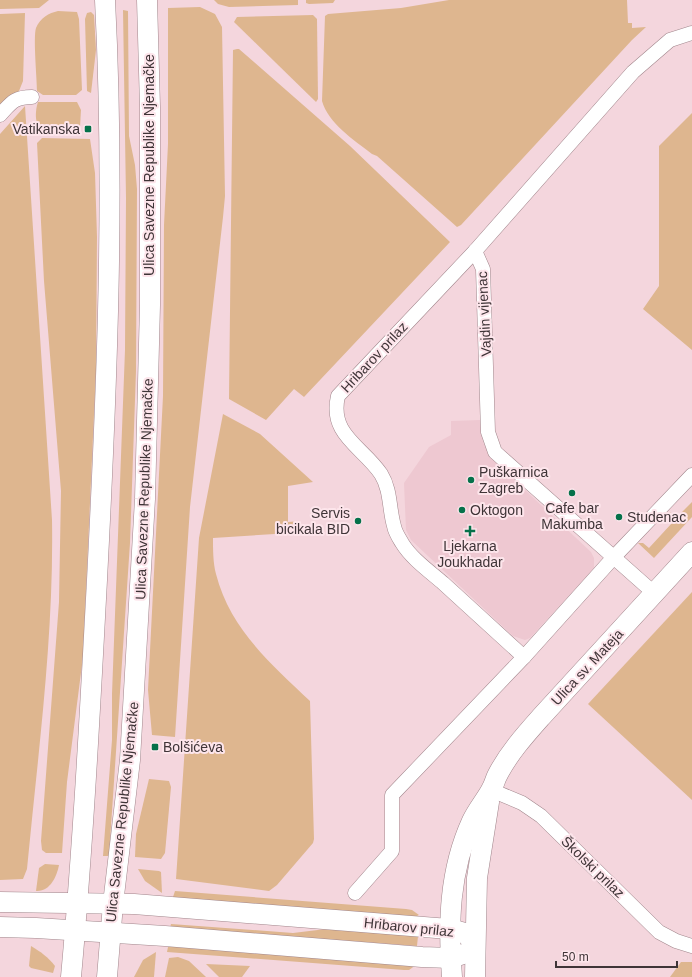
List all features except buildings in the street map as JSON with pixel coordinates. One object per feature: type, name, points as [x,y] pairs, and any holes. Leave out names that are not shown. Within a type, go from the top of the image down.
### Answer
[{"type":"main road","points":[[71,977],[78,903],[101,501],[109,306],[110,112],[105,0]]},
{"type":"main road","name":"Ulica Savezne Republike Njemačke","points":[[107,977],[113,904],[130,760],[145,499],[150,305],[150,107],[146,0]]},
{"type":"main road","name":"Ulica sv. Mateja","points":[[451,967],[449,929],[450,897],[457,863],[473,820],[491,790],[497,776],[519,743],[692,552]]},
{"type":"main road","name":"Ulica sv. Mateja","points":[[475,977],[478,872],[491,790]]},
{"type":"main road","name":"Hribarov prilaz","points":[[0,902],[113,904],[449,929],[465,934],[475,944],[451,967],[110,933],[0,927]]},
{"type":"street","name":"Vajdin vijenac","points":[[654,593],[612,558],[495,452],[488,432],[483,269],[475,251],[633,72],[670,40],[692,33]]},
{"type":"street","points":[[0,115],[12,102],[20,97],[32,97]]},
{"type":"street","name":"Hribarov prilaz","points":[[475,251],[353,378],[338,396],[336,404],[339,423],[350,443],[371,460],[382,475],[391,504],[394,527],[403,544],[420,563],[524,657]]},
{"type":"street","points":[[355,894],[392,851],[392,795],[524,657],[612,558],[692,475]]},
{"type":"street","name":"Školski prilaz","points":[[491,790],[522,803],[536,812],[659,932],[676,941],[692,946]]},
{"type":"shaded area","points":[[0,0],[49,0],[39,8],[0,9]]},
{"type":"shaded area","points":[[214,0],[298,0],[298,5],[229,7],[218,4]]},
{"type":"shaded area","points":[[306,0],[335,0],[333,3],[309,4],[306,3]]},
{"type":"shaded area","points":[[449,0],[627,0],[628,23],[632,23],[632,28],[646,27],[632,40],[461,225],[457,227],[377,156],[372,154],[342,130],[330,117],[322,101],[325,16],[328,14],[401,8]]},
{"type":"shaded area","points":[[200,7],[215,14],[222,27],[225,196],[190,507],[175,737],[152,735],[148,690],[163,396],[164,225],[168,144],[168,8]]},
{"type":"shaded area","points":[[123,10],[128,11],[129,136],[135,165],[137,189],[136,371],[130,543],[109,856],[103,856],[112,740],[112,694],[125,350],[126,198]]},
{"type":"shaded area","points":[[58,11],[77,12],[79,19],[82,90],[76,95],[43,95],[37,91],[35,49],[36,28],[45,16]]},
{"type":"shaded area","points":[[91,12],[94,15],[96,50],[91,93],[87,91],[85,19],[87,13]]},
{"type":"shaded area","points":[[25,13],[23,81],[19,91],[0,111],[0,14]]},
{"type":"shaded area","points":[[313,15],[317,19],[318,99],[316,102],[234,22],[237,17]]},
{"type":"shaded area","points":[[239,49],[350,146],[450,242],[304,397],[294,389],[266,420],[229,399],[233,50]]},
{"type":"shaded area","points":[[38,102],[77,102],[81,110],[80,127],[72,131],[43,130],[37,122],[36,110]]},
{"type":"shaded area","points":[[25,106],[52,520],[52,564],[48,651],[27,869],[23,879],[0,880],[0,134]]},
{"type":"shaded area","points":[[692,113],[692,350],[643,309],[659,286],[659,146]]},
{"type":"shaded area","points":[[42,138],[90,139],[95,173],[97,237],[96,371],[83,657],[67,782],[62,853],[46,853],[42,850],[41,841],[59,602],[61,491],[44,281],[37,143]]},
{"type":"shaded area","points":[[223,414],[260,434],[313,482],[288,486],[288,522],[300,521],[297,530],[291,533],[213,538],[216,574],[222,594],[231,612],[242,629],[267,659],[310,701],[314,839],[313,843],[277,885],[269,891],[176,879],[199,538]]},
{"type":"shaded area","points":[[480,420],[483,442],[491,458],[591,552],[594,558],[594,568],[530,638],[525,640],[513,636],[411,540],[406,530],[404,483],[429,447],[451,435],[451,421]]},
{"type":"shaded area","points":[[692,502],[692,517],[654,558],[638,543],[643,543],[649,548],[672,523],[665,516],[666,512],[670,512],[676,518]]},
{"type":"shaded area","points":[[692,592],[692,800],[588,704]]},
{"type":"shaded area","points":[[149,779],[169,781],[171,787],[165,853],[161,859],[135,857],[136,834]]},
{"type":"shaded area","points":[[45,864],[59,865],[57,874],[49,886],[41,891],[36,891],[39,868]]},
{"type":"shaded area","points":[[138,869],[161,872],[162,893],[145,881]]},
{"type":"shaded area","points":[[175,891],[406,909],[412,910],[419,915],[415,917],[177,899],[173,897]]},
{"type":"shaded area","points":[[171,924],[293,933],[326,929],[418,936],[417,946],[170,928]]},
{"type":"shaded area","points":[[31,946],[50,960],[55,966],[53,973],[31,968],[29,966]]},
{"type":"shaded area","points":[[174,946],[416,965],[409,970],[404,970],[167,952],[168,947]]},
{"type":"shaded area","points":[[156,952],[154,977],[134,977],[143,960]]},
{"type":"shaded area","points":[[178,957],[189,961],[206,977],[165,977],[169,958]]},
{"type":"shaded area","points":[[681,962],[692,962],[692,977],[670,977]]},
{"type":"shaded area","points":[[206,964],[250,966],[242,977],[219,977]]},
{"type":"place","name":"Vatikanska","points":[[88,129]]},
{"type":"place","name":"Puškarnica Zagreb","points":[[471,480]]},
{"type":"place","name":"Cafe bar Makumba","points":[[572,493]]},
{"type":"place","name":"Oktogon","points":[[462,510]]},
{"type":"place","name":"Studenac","points":[[619,517]]},
{"type":"place","name":"Servis bicikala BID","points":[[358,521]]},
{"type":"place","name":"Ljekarna Joukhadar","points":[[470,531]]},
{"type":"place","name":"Bolšićeva","points":[[155,747]]}]
